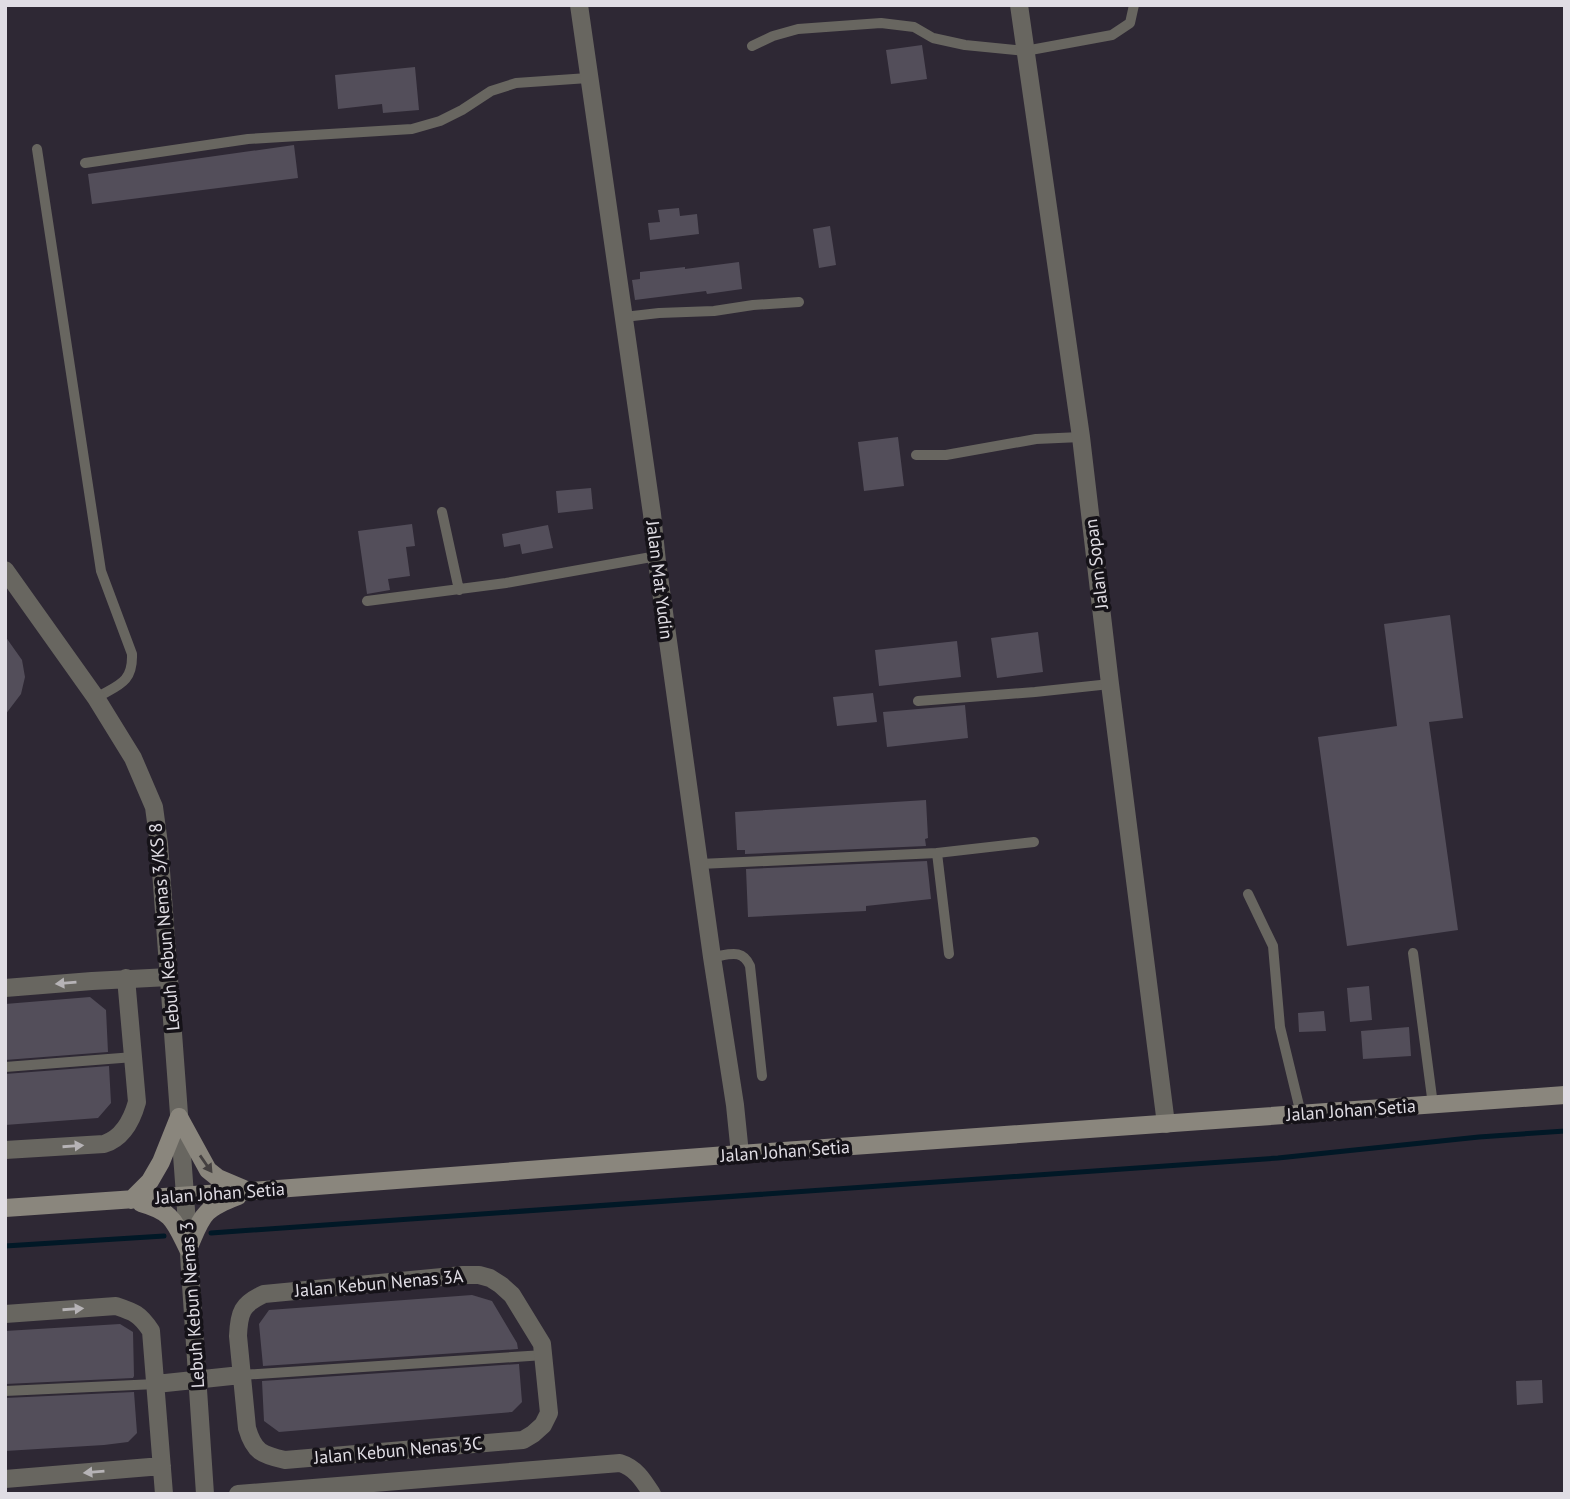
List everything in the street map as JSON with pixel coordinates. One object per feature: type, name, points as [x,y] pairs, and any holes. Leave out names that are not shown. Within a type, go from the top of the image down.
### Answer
[{"type":"main road","name":"Jalan Johan Setia","points":[[5,1208],[1565,1095]]},
{"type":"main road","points":[[179,1116],[208,1170],[218,1178],[251,1191]]},
{"type":"main road","points":[[179,1116],[161,1163],[150,1181],[131,1200],[160,1208],[174,1221],[188,1249]]},
{"type":"main road","points":[[188,1249],[204,1213],[219,1203],[251,1191]]},
{"type":"street","name":"Jalan Mat Yudin","points":[[579,5],[740,1154]]},
{"type":"street","name":"Jalan Sopan","points":[[1019,5],[1081,437],[1166,1124]]},
{"type":"street","name":"Lebuh Kebun Nenas 3/KS 8","points":[[5,570],[96,698],[133,758],[154,807],[179,1116]]},
{"type":"street","points":[[5,988],[169,977]]},
{"type":"street","points":[[5,1150],[104,1144],[112,1141],[129,1124],[137,1102],[126,978]]},
{"type":"street","name":"Lebuh Kebun Nenas 3","points":[[179,1116],[205,1494]]},
{"type":"street","name":"Jalan Kebun Nenas 3A","points":[[241,1374],[239,1320],[242,1310],[250,1301],[264,1294],[463,1275],[491,1278],[512,1295],[542,1344],[544,1355]]},
{"type":"street","points":[[5,1314],[116,1306],[142,1317],[151,1331],[164,1494]]},
{"type":"street","name":"Jalan Kebun Nenas 3C","points":[[241,1374],[251,1442],[259,1452],[285,1460],[523,1440],[543,1425],[549,1413],[544,1355]]},
{"type":"street","points":[[156,1384],[241,1374]]},
{"type":"street","points":[[238,1494],[393,1488],[620,1463],[635,1471],[652,1494]]},
{"type":"street","points":[[5,1479],[162,1466]]},
{"type":"lane","points":[[752,46],[773,36],[799,29],[881,23],[914,27],[933,38],[965,46],[1025,51],[1112,35],[1130,23],[1134,5]]},
{"type":"lane","points":[[85,163],[248,139],[412,129],[440,121],[491,91],[516,83],[588,78]]},
{"type":"lane","points":[[37,149],[102,571],[132,654],[133,668],[126,680],[96,698]]},
{"type":"lane","points":[[624,317],[799,302]]},
{"type":"lane","points":[[916,455],[946,455],[1036,439],[1081,437]]},
{"type":"lane","points":[[442,512],[459,590]]},
{"type":"lane","points":[[367,601],[506,583],[657,556]]},
{"type":"lane","points":[[918,701],[1110,684]]},
{"type":"lane","points":[[700,864],[937,853],[1034,842]]},
{"type":"lane","points":[[937,853],[949,954]]},
{"type":"lane","points":[[1248,894],[1273,946],[1280,1027],[1301,1114]]},
{"type":"lane","points":[[1413,953],[1433,1105]]},
{"type":"lane","points":[[712,957],[743,955],[750,966],[762,1076]]},
{"type":"lane","points":[[5,1067],[134,1057]]},
{"type":"lane","points":[[241,1374],[544,1355]]},
{"type":"lane","points":[[5,1391],[156,1384]]},
{"type":"building","points":[[922,45],[927,79],[891,84],[886,50]]},
{"type":"building","points":[[415,67],[419,110],[383,113],[382,104],[338,109],[335,75]]},
{"type":"building","points":[[294,145],[298,178],[92,204],[88,174]]},
{"type":"building","points":[[679,208],[680,216],[697,214],[699,234],[650,240],[648,223],[660,222],[658,210]]},
{"type":"building","points":[[830,226],[836,265],[819,268],[813,229]]},
{"type":"building","points":[[739,262],[742,289],[635,300],[632,280],[640,279],[640,272]]},
{"type":"building","points":[[898,437],[904,486],[864,491],[858,442]]},
{"type":"building","points":[[591,488],[593,509],[558,513],[556,491]]},
{"type":"building","points":[[412,524],[415,546],[406,547],[410,576],[388,579],[390,590],[367,594],[358,531]]},
{"type":"building","points":[[548,525],[553,548],[522,554],[520,544],[504,547],[502,534]]},
{"type":"building","points":[[1450,615],[1463,718],[1429,722],[1458,930],[1347,946],[1318,737],[1397,726],[1384,624]]},
{"type":"building","points":[[1038,632],[1043,672],[997,678],[991,638]]},
{"type":"building","points":[[5,636],[22,660],[25,677],[21,694],[5,715]]},
{"type":"building","points":[[957,641],[961,677],[879,686],[875,650]]},
{"type":"building","points":[[873,693],[877,722],[837,726],[833,697]]},
{"type":"building","points":[[965,705],[968,738],[887,747],[883,712]]},
{"type":"building","points":[[926,800],[926,846],[745,854],[745,850],[737,850],[735,812]]},
{"type":"building","points":[[927,861],[931,899],[866,906],[866,911],[748,917],[746,869]]},
{"type":"building","points":[[1369,986],[1372,1020],[1350,1022],[1347,988]]},
{"type":"building","points":[[90,997],[106,1010],[108,1052],[5,1060],[5,1004]]},
{"type":"building","points":[[1324,1011],[1326,1031],[1299,1032],[1298,1013]]},
{"type":"building","points":[[1409,1027],[1411,1056],[1363,1059],[1361,1031]]},
{"type":"building","points":[[109,1066],[111,1103],[98,1118],[5,1125],[5,1074]]},
{"type":"building","points":[[472,1295],[492,1301],[518,1349],[263,1366],[259,1324],[269,1310]]},
{"type":"building","points":[[120,1324],[133,1332],[133,1378],[5,1384],[5,1331]]},
{"type":"building","points":[[519,1364],[522,1402],[512,1412],[279,1432],[264,1421],[262,1381]]},
{"type":"building","points":[[1542,1380],[1543,1403],[1517,1405],[1516,1381]]},
{"type":"building","points":[[134,1392],[137,1433],[128,1442],[5,1451],[5,1398]]},
{"type":"waterway","points":[[211,1233],[1278,1158],[1565,1131]]},
{"type":"waterway","points":[[5,1246],[164,1236]]}]
